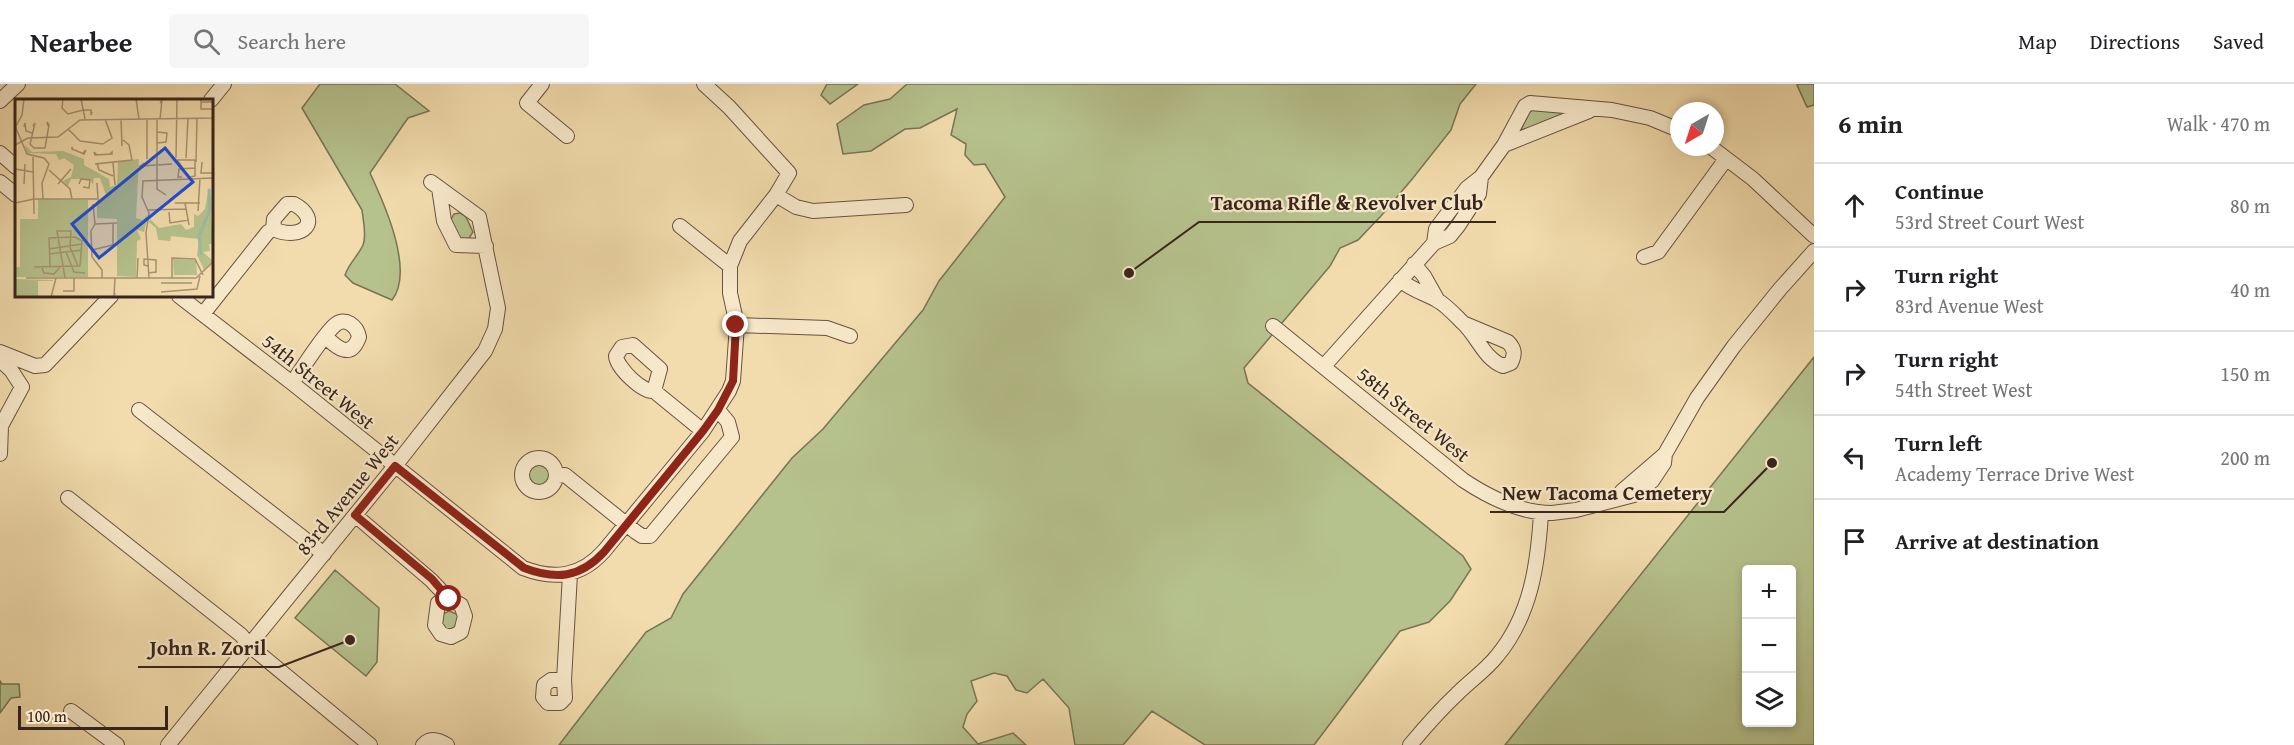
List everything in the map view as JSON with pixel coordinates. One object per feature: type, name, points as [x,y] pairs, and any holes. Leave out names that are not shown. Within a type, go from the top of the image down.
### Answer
[{"type":"street","points":[[0,101],[18,84]]},
{"type":"street","points":[[212,99],[224,84]]},
{"type":"street","points":[[542,84],[527,103],[567,136]]},
{"type":"street","points":[[564,680],[570,574],[597,559],[718,410],[733,381],[736,325],[730,293],[730,266],[740,241],[776,195],[789,173],[719,89],[704,84]]},
{"type":"street","points":[[1324,366],[1434,243],[1437,229],[1467,188],[1481,177],[1504,145],[1525,106],[1530,103],[1612,110],[1650,118],[1670,126]]},
{"type":"street","points":[[1504,145],[1593,109]]},
{"type":"street","points":[[0,153],[15,166]]},
{"type":"street","points":[[1722,156],[1753,179],[1814,236]]},
{"type":"street","points":[[1644,257],[1658,252],[1726,159]]},
{"type":"street","points":[[0,182],[15,194]]},
{"type":"street","name":"83rd Avenue West","points":[[168,745],[395,466],[479,360],[491,340],[498,308],[486,246],[479,218],[435,185],[444,221],[456,245],[486,246]]},
{"type":"street","points":[[776,195],[796,207],[813,211],[906,205]]},
{"type":"street","points":[[680,226],[730,266]]},
{"type":"street","points":[[203,314],[268,232],[273,229]]},
{"type":"street","name":"58th Street West","points":[[1274,326],[1475,488],[1512,506],[1541,513],[1576,510],[1634,495],[1652,482],[1697,398],[1780,288],[1814,251]]},
{"type":"street","points":[[1414,264],[1425,276],[1438,301]]},
{"type":"street","points":[[1400,280],[1410,289],[1438,301],[1465,324]]},
{"type":"street","points":[[0,352],[35,366],[45,365],[110,297]]},
{"type":"street","name":"54th Street West","points":[[180,297],[524,568],[553,576],[570,574]]},
{"type":"street","points":[[736,325],[827,328],[850,336]]},
{"type":"street","points":[[292,383],[326,337]]},
{"type":"street","points":[[0,360],[11,370],[22,387],[1,426],[0,454]]},
{"type":"street","points":[[654,391],[703,431]]},
{"type":"street","points":[[139,410],[324,554]]},
{"type":"street","points":[[557,476],[565,475],[642,536],[650,536],[732,437],[728,422],[718,410]]},
{"type":"street","points":[[68,498],[241,635],[250,646],[370,745]]},
{"type":"street","points":[[1410,745],[1439,712],[1485,670],[1508,641],[1525,607],[1534,579],[1539,550],[1541,513]]},
{"type":"street","points":[[355,515],[432,579],[449,599]]},
{"type":"street","points":[[71,711],[117,745]]},
{"type":"street","points":[[423,745],[429,740],[447,745]]},
{"type":"green space","points":[[320,84],[395,84],[429,111],[408,118],[370,173],[383,201],[399,255],[398,287],[392,300],[353,283],[345,275],[363,245],[364,223],[362,210],[302,108]]},
{"type":"green space","points":[[827,84],[858,84],[830,104],[821,95]]},
{"type":"green space","points":[[907,84],[1476,84],[1460,104],[1451,130],[1413,178],[1358,240],[1340,248],[1330,266],[1244,368],[1248,383],[1463,556],[1471,569],[1450,601],[1429,622],[1400,631],[1314,745],[1205,745],[1152,711],[1123,745],[1075,745],[1069,708],[1043,679],[1027,693],[1016,690],[1007,676],[994,673],[971,681],[977,701],[967,714],[963,727],[978,744],[1013,733],[1026,745],[559,745],[646,632],[671,618],[683,594],[792,458],[823,429],[923,310],[939,281],[1005,197],[985,164],[974,165],[965,155],[966,144],[951,135],[957,109],[920,128],[905,129],[871,151],[843,154],[837,124],[864,105],[890,99]]},
{"type":"green space","points":[[1814,84],[1814,105],[1807,107],[1797,85]]},
{"type":"green space","points":[[1533,109],[1565,114],[1520,132],[1528,114]]},
{"type":"green space","points":[[460,213],[466,217],[473,232],[468,240],[456,240],[450,221],[454,214]]},
{"type":"green space","points":[[1814,357],[1814,745],[1505,745]]},
{"type":"green space","points":[[539,465],[547,468],[550,476],[547,484],[539,487],[531,484],[528,476],[531,468]]},
{"type":"green space","points":[[335,570],[379,608],[377,662],[366,676],[295,618]]},
{"type":"green space","points":[[449,611],[459,615],[454,632],[441,628],[443,614]]},
{"type":"green space","points":[[0,681],[2,684],[19,684],[20,697],[11,698],[0,713]]},
{"type":"place","name":"Tacoma Rifle & Revolver Club","points":[[1129,273]]},
{"type":"place","name":"New Tacoma Cemetery","points":[[1772,463]]},
{"type":"place","name":"John R. Zoril","points":[[350,640]]},
{"type":"route","points":[[449,599],[432,579],[355,515],[395,466],[524,568],[548,576],[570,574],[580,570],[604,552],[718,410],[733,381],[736,325]]}]
